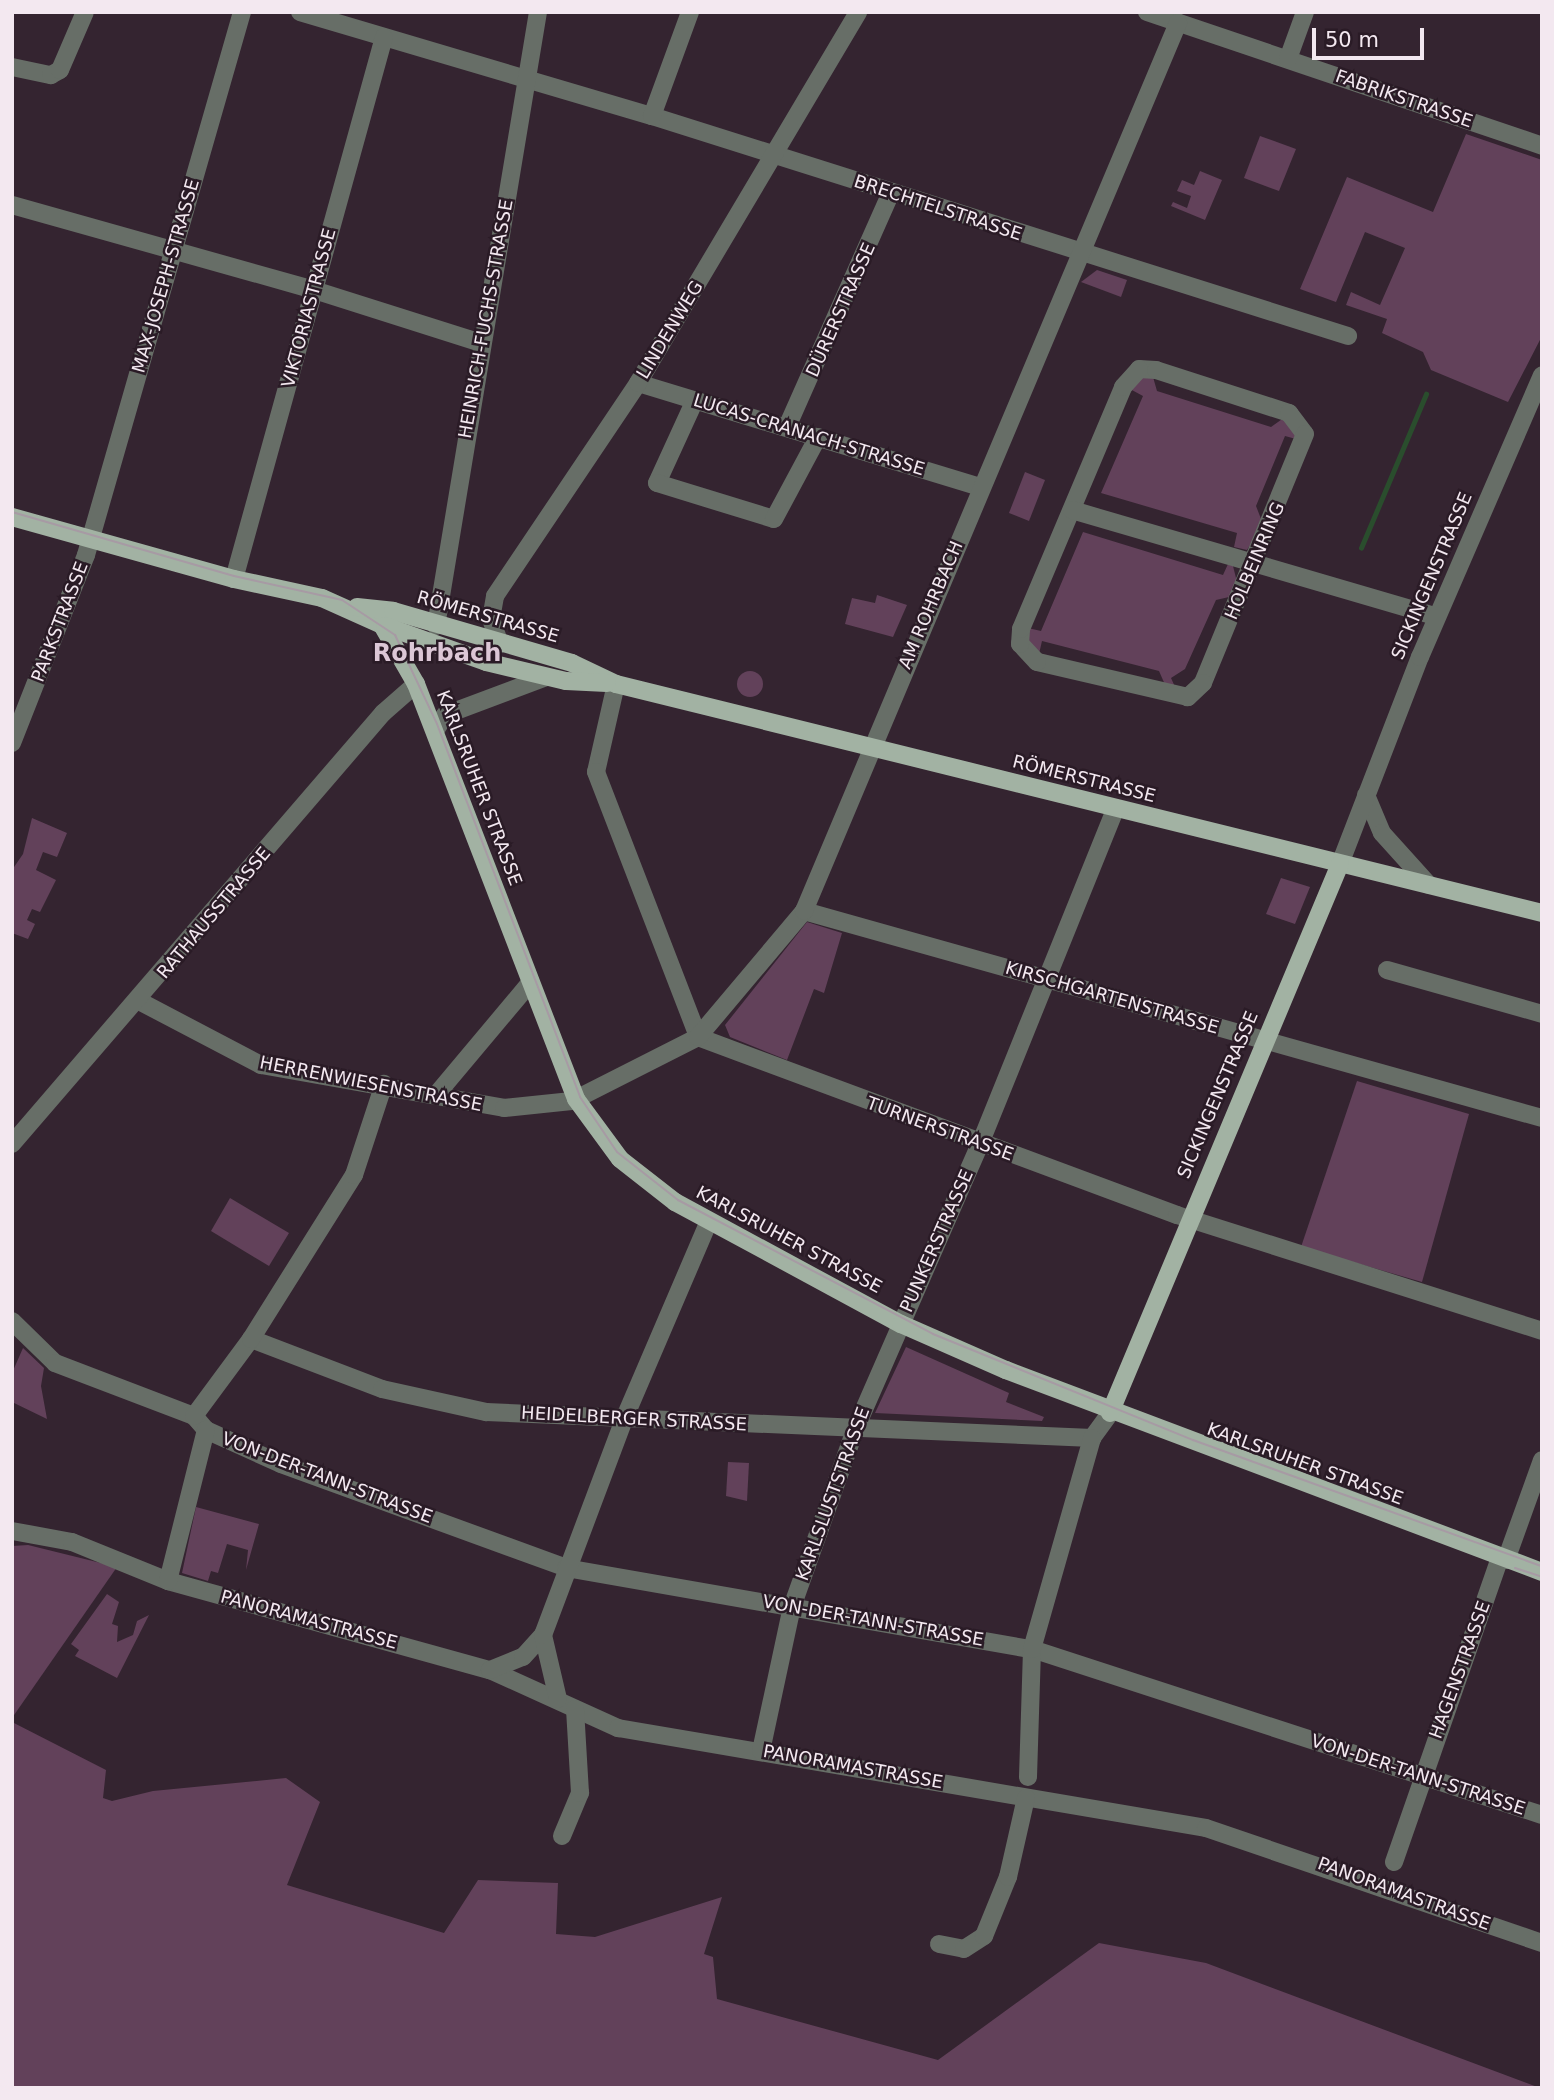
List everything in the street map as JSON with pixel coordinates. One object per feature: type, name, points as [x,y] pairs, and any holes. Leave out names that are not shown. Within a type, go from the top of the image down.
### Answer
[{"type":"main road","points":[[12,517],[233,579],[345,605],[382,625]]},
{"type":"main road","name":"RÖMERSTRASSE","points":[[345,605],[393,611],[436,626],[572,663],[616,684]]},
{"type":"main road","name":"RÖMERSTRASSE","points":[[382,625],[457,653],[546,677],[616,684],[870,749],[1542,913]]},
{"type":"main road","name":"KARLSRUHER STRASSE","points":[[382,625],[416,684],[576,1099],[620,1159],[708,1223],[901,1324],[1110,1413],[1542,1572]]},
{"type":"main road","name":"SICKINGENSTRASSE","points":[[1110,1413],[1188,1218],[1340,863]]},
{"type":"street","points":[[12,67],[51,75],[60,70],[85,12]]},
{"type":"street","name":"MAX-JOSEPH-STRASSE","points":[[91,539],[242,12]]},
{"type":"street","name":"BRECHTELSTRASSE","points":[[300,12],[341,18],[384,37],[652,116],[1078,253],[1348,336]]},
{"type":"street","name":"HEINRICH-FUCHS-STRASSE","points":[[436,626],[538,12]]},
{"type":"street","points":[[652,116],[690,12]]},
{"type":"street","name":"LINDENWEG","points":[[500,644],[491,619],[495,596],[638,383],[858,12]]},
{"type":"street","name":"FABRIKSTRASSE","points":[[1147,12],[1542,146]]},
{"type":"street","points":[[1288,59],[1305,12]]},
{"type":"street","name":"AM ROHRBACH","points":[[576,1099],[698,1037],[804,911],[1078,253],[1178,23]]},
{"type":"street","name":"VIKTORIASTRASSE","points":[[233,579],[384,37]]},
{"type":"street","name":"DÜRERSTRASSE","points":[[788,428],[891,192]]},
{"type":"street","points":[[12,205],[314,290],[481,343]]},
{"type":"street","name":"HOLBEINRING","points":[[1139,369],[1156,370],[1300,421],[1302,449],[1203,683],[1188,697],[1037,662],[1021,649],[1021,629],[1072,510],[1128,377],[1139,369]]},
{"type":"street","name":"SICKINGENSTRASSE","points":[[1340,863],[1437,617],[1542,374]]},
{"type":"street","name":"LUCAS-CRANACH-STRASSE","points":[[638,383],[981,487]]},
{"type":"street","points":[[695,400],[657,483],[774,519],[818,437]]},
{"type":"street","points":[[1072,510],[1437,617]]},
{"type":"street","name":"PARKSTRASSE","points":[[12,743],[91,539]]},
{"type":"street","points":[[435,731],[445,715],[546,677]]},
{"type":"street","name":"RATHAUSSTRASSE","points":[[12,1143],[139,1001],[383,713],[416,684]]},
{"type":"street","points":[[616,684],[596,772],[698,1037]]},
{"type":"street","points":[[1366,795],[1382,833],[1429,885]]},
{"type":"street","name":"PUNKERSTRASSE","points":[[901,1324],[980,1144],[1116,808]]},
{"type":"street","name":"KIRSCHGARTENSTRASSE","points":[[804,911],[1542,1118]]},
{"type":"street","points":[[1387,970],[1542,1014]]},
{"type":"street","points":[[436,1095],[530,983]]},
{"type":"street","name":"HERRENWIESENSTRASSE","points":[[139,1001],[261,1065],[384,1084],[475,1106],[527,1109],[576,1099]]},
{"type":"street","name":"TURNERSTRASSE","points":[[698,1037],[980,1144],[1188,1218],[1542,1331]]},
{"type":"street","points":[[168,1581],[200,1423],[354,1175],[384,1084]]},
{"type":"street","points":[[490,1670],[523,1657],[543,1635],[625,1417],[708,1223]]},
{"type":"street","points":[[12,1321],[55,1363],[200,1423]]},
{"type":"street","name":"KARLSLUSTSTRASSE","points":[[761,1751],[792,1606],[855,1430],[901,1324]]},
{"type":"street","name":"HEIDELBERGER STRASSE","points":[[251,1339],[382,1389],[452,1407],[855,1430],[1092,1438]]},
{"type":"street","points":[[1028,1777],[1032,1649],[1092,1438],[1110,1413]]},
{"type":"street","name":"VON-DER-TANN-STRASSE","points":[[200,1423],[281,1464],[566,1568],[1032,1649],[1542,1815]]},
{"type":"street","name":"HAGENSTRASSE","points":[[1394,1862],[1422,1776],[1542,1460]]},
{"type":"street","name":"PANORAMASTRASSE","points":[[12,1531],[98,1550],[168,1581],[490,1670],[618,1728],[1026,1798],[1251,1841],[1542,1943]]},
{"type":"street","points":[[543,1635],[558,1699]]},
{"type":"street","points":[[562,1836],[580,1793],[575,1709]]},
{"type":"street","points":[[939,1944],[964,1949],[984,1936],[1009,1877],[1026,1798]]},
{"type":"shaded area","points":[[1466,134],[1542,160],[1542,336],[1508,402],[1431,370],[1423,352],[1382,333],[1387,319],[1346,305],[1351,292],[1380,305],[1405,248],[1365,232],[1336,302],[1300,289],[1347,177],[1433,212]]},
{"type":"shaded area","points":[[1260,136],[1296,149],[1279,191],[1244,178]]},
{"type":"shaded area","points":[[1200,171],[1222,180],[1205,220],[1171,206],[1173,202],[1187,208],[1191,196],[1177,191],[1182,180],[1194,185]]},
{"type":"shaded area","points":[[1097,270],[1127,280],[1121,297],[1081,282]]},
{"type":"shaded area","points":[[1153,377],[1157,391],[1271,427],[1285,417],[1292,423],[1296,439],[1285,436],[1256,506],[1263,524],[1247,550],[1234,547],[1237,533],[1101,493],[1143,396],[1130,389],[1136,378]]},
{"type":"shaded area","points":[[1025,472],[1045,480],[1029,521],[1009,513]]},
{"type":"shaded area","points":[[1083,532],[1223,575],[1228,564],[1233,566],[1237,582],[1229,597],[1216,600],[1185,669],[1171,678],[1176,689],[1166,687],[1159,671],[1042,641],[1039,654],[1027,646],[1028,628],[1041,631]]},
{"type":"shaded area","points":[[877,595],[907,605],[893,637],[845,624],[852,598],[875,603]]},
{"type":"shaded area","points":[[750,671],[759,675],[763,684],[759,693],[750,697],[741,693],[737,684],[741,675]]},
{"type":"shaded area","points":[[32,818],[67,833],[57,857],[43,852],[36,870],[56,880],[40,912],[32,909],[27,920],[35,924],[28,939],[12,933],[12,870],[23,854]]},
{"type":"shaded area","points":[[1281,878],[1310,887],[1295,924],[1266,914]]},
{"type":"shaded area","points":[[807,922],[842,933],[824,993],[814,989],[787,1060],[730,1037],[725,1025]]},
{"type":"shaded area","points":[[1357,1081],[1469,1114],[1422,1282],[1301,1247]]},
{"type":"shaded area","points":[[230,1198],[289,1233],[269,1266],[211,1231]]},
{"type":"shaded area","points":[[906,1347],[1009,1393],[1006,1402],[1044,1417],[1042,1421],[875,1413]]},
{"type":"shaded area","points":[[23,1348],[44,1368],[41,1386],[47,1419],[12,1402],[12,1373]]},
{"type":"shaded area","points":[[728,1462],[749,1463],[747,1501],[726,1496]]},
{"type":"shaded area","points":[[196,1507],[259,1524],[246,1570],[248,1550],[227,1544],[218,1573],[211,1571],[208,1581],[182,1573]]},
{"type":"shaded area","points":[[28,1545],[117,1567],[12,1718],[12,1546]]},
{"type":"shaded area","points":[[107,1594],[119,1602],[112,1624],[118,1626],[117,1642],[133,1635],[137,1621],[149,1615],[117,1678],[75,1656],[79,1650],[71,1644]]},
{"type":"shaded area","points":[[12,1722],[106,1770],[103,1798],[112,1801],[153,1791],[286,1778],[320,1802],[287,1885],[444,1933],[478,1880],[558,1883],[556,1934],[595,1937],[722,1897],[704,1954],[713,1957],[717,1999],[938,2060],[1099,1943],[1206,1963],[1540,2088],[12,2088]]},
{"type":"waterway","points":[[1361,548],[1426,394]]},
{"type":"tram line","points":[[12,512],[234,576],[342,600],[395,635],[437,724],[580,1097],[617,1152],[678,1200],[933,1334],[1193,1440],[1542,1566]]},
{"type":"tram line","points":[[1515,1568],[1542,1577]]},
{"type":"district","name":"Rohrbach","points":[[437,654]]}]
